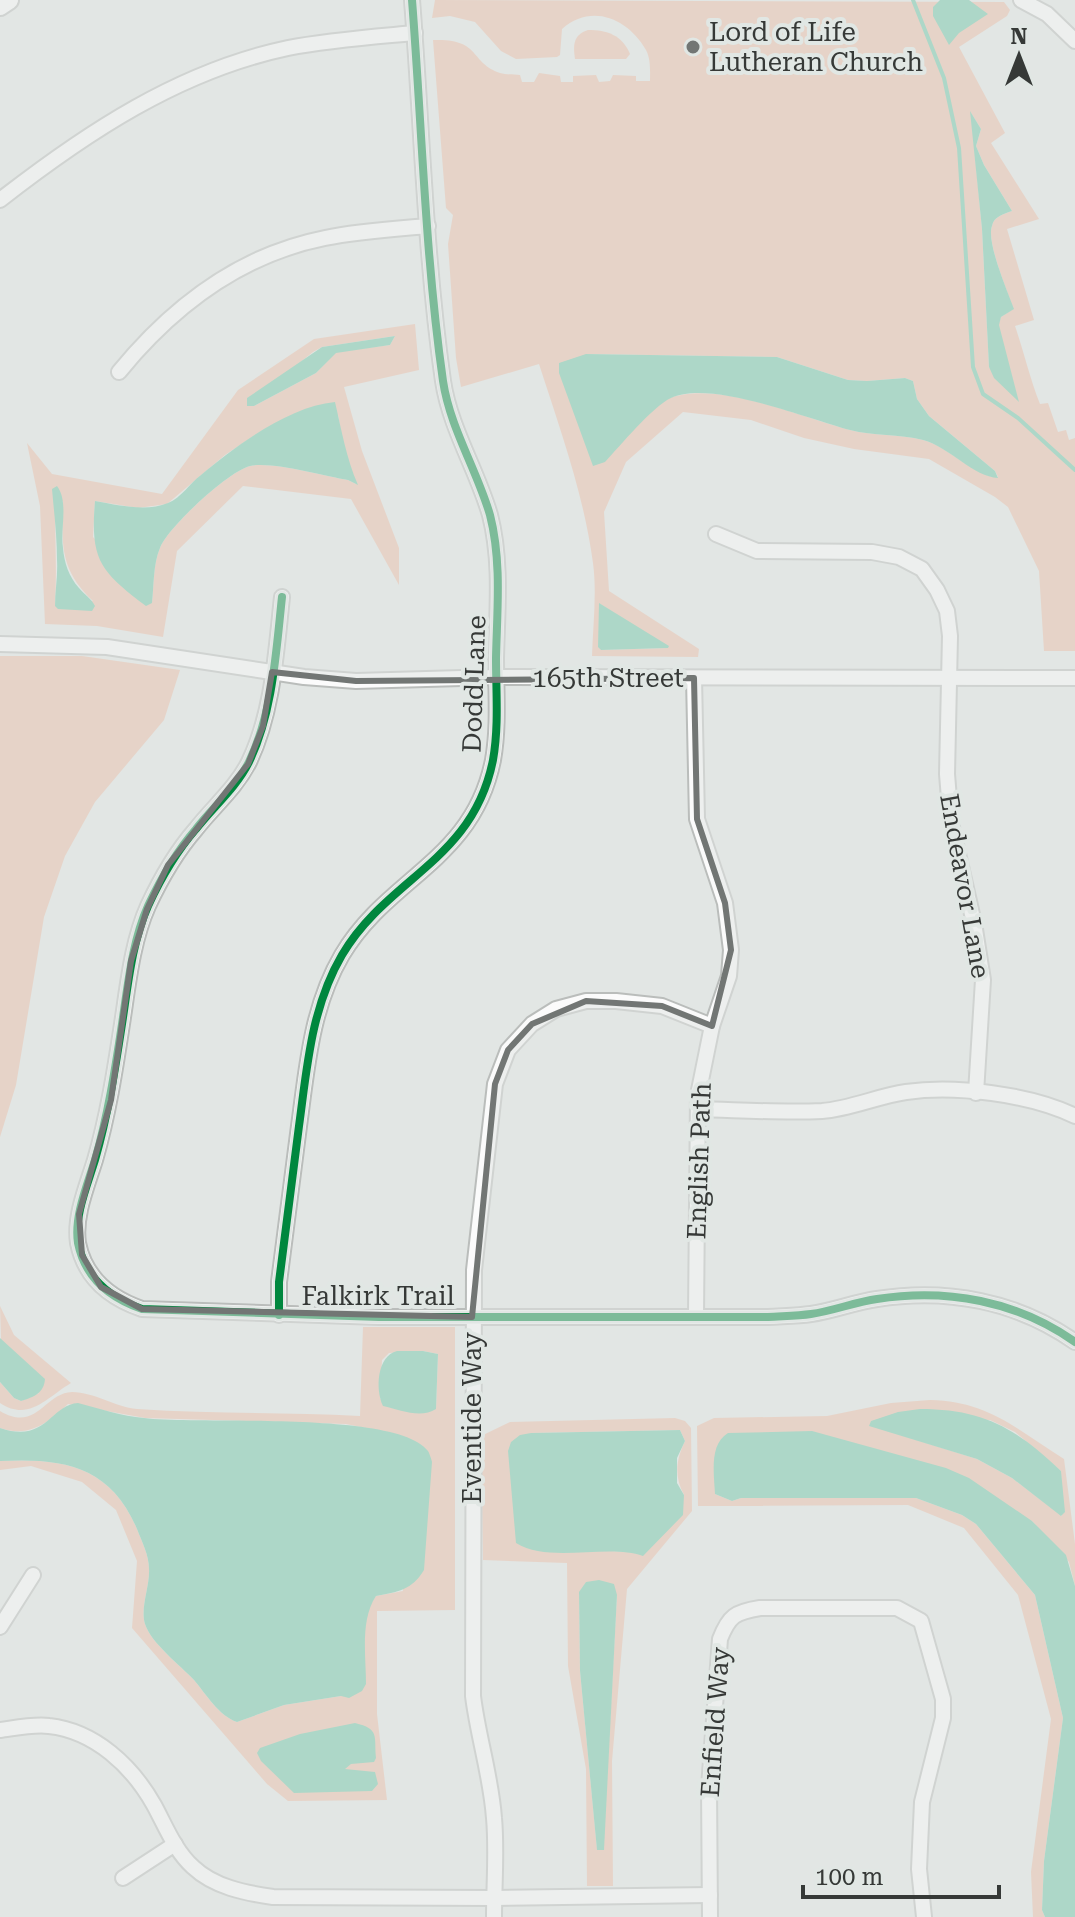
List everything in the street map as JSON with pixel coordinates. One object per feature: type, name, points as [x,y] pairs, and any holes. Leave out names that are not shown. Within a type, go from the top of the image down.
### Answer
[{"type":"street","points":[[0,6],[9,0]]},
{"type":"street","name":"Dodd Lane","points":[[279,1315],[279,1282],[309,1049],[321,1002],[342,954],[366,922],[449,847],[467,824],[483,794],[497,734],[496,550],[477,476],[457,431],[443,386],[412,0]]},
{"type":"street","points":[[1021,0],[1047,14],[1075,41]]},
{"type":"street","points":[[0,200],[104,124],[168,90],[217,70],[286,49],[354,38],[415,33]]},
{"type":"street","points":[[119,372],[148,337],[192,297],[239,268],[321,239],[428,226]]},
{"type":"street","name":"Endeavor Lane","points":[[716,534],[757,551],[872,552],[899,557],[922,569],[947,611],[950,636],[947,774],[951,823],[974,923],[983,980],[976,1093]]},
{"type":"street","name":"Falkirk Trail","points":[[282,597],[263,726],[248,764],[229,793],[168,865],[147,909],[131,961],[111,1100],[79,1214],[78,1228],[82,1255],[93,1277],[110,1295],[142,1309],[169,1311],[472,1317],[813,1314],[877,1299],[937,1294],[1005,1306],[1052,1326],[1075,1342]]},
{"type":"street","name":"165th Street","points":[[0,644],[107,647],[272,672],[356,681],[497,677],[1075,678]]},
{"type":"street","name":"English Path","points":[[694,678],[697,819],[725,903],[731,950],[729,976],[701,1071],[696,1316]]},
{"type":"street","name":"Eventide Way","points":[[494,1917],[494,1818],[473,1696],[472,1317],[474,1270],[495,1084],[508,1050],[532,1024],[556,1009],[586,1001],[662,1006],[712,1026]]},
{"type":"street","points":[[698,1109],[824,1111],[905,1092],[948,1089],[1017,1098],[1061,1109],[1075,1116]]},
{"type":"street","points":[[0,1627],[33,1575]]},
{"type":"street","name":"Enfield Way","points":[[710,1895],[710,1772],[720,1639],[727,1621],[741,1611],[760,1608],[897,1608],[921,1621],[943,1699],[941,1735],[922,1802],[919,1869],[924,1917]]},
{"type":"street","points":[[0,1730],[47,1725],[95,1742],[114,1754],[151,1800],[175,1844],[193,1867],[217,1882],[242,1892],[273,1897],[710,1895],[710,1917]]},
{"type":"street","points":[[123,1878],[175,1844]]},
{"type":"highlighted area","points":[[272,672],[356,681],[694,678],[697,819],[725,903],[731,950],[712,1026],[662,1006],[586,1001],[532,1024],[508,1050],[495,1084],[472,1317],[142,1309],[101,1287],[82,1255],[79,1214],[111,1100],[131,961],[147,909],[168,865],[248,764],[263,726]]},
{"type":"shaded area","points":[[435,0],[1004,2],[1010,10],[1007,16],[959,47],[1005,133],[991,143],[1039,219],[1007,229],[1034,320],[1015,326],[1040,404],[1048,403],[1058,432],[1066,430],[1069,440],[1075,438],[1075,651],[1044,651],[1039,571],[1008,507],[995,497],[929,459],[854,449],[804,438],[751,420],[683,412],[626,462],[604,512],[609,591],[699,649],[698,657],[592,656],[595,586],[589,538],[570,462],[539,364],[461,387],[448,244],[453,215],[446,208],[433,40],[459,43],[490,68],[502,74],[520,75],[522,82],[534,82],[539,73],[560,76],[561,82],[573,82],[573,76],[596,75],[599,82],[610,81],[613,75],[636,76],[636,81],[650,81],[649,57],[638,39],[619,22],[597,16],[573,21],[562,29],[560,55],[557,57],[516,59],[501,51],[475,22],[450,16],[432,18]],"holes":[[[971,113],[981,129],[976,146],[1012,211],[995,220],[991,233],[1013,309],[1001,317],[998,325],[1018,400],[989,367],[982,229]],[[586,354],[777,357],[848,380],[905,378],[913,381],[917,399],[929,416],[995,471],[998,477],[989,476],[923,440],[850,430],[734,397],[687,394],[667,399]],[[600,604],[668,648],[601,650]]]},
{"type":"shaded area","points":[[940,0],[969,0],[988,14],[959,33],[949,45],[933,16],[933,7]]},
{"type":"shaded area","points":[[588,30],[613,35],[623,42],[630,54],[626,59],[575,59],[575,41]]},
{"type":"shaded area","points":[[970,111],[981,129],[976,146],[1012,211],[995,220],[991,233],[995,255],[1014,309],[1001,317],[999,325],[1019,402],[994,378],[989,367],[982,229]]},
{"type":"shaded area","points":[[415,324],[419,370],[344,387],[362,451],[399,548],[399,585],[351,499],[243,486],[177,551],[163,637],[97,626],[45,624],[40,506],[27,443],[52,474],[162,494],[238,390],[314,339]],"holes":[[[395,336],[390,345],[336,352],[316,373],[254,406],[247,405],[322,347]],[[310,408],[338,415],[345,456],[356,484],[271,466],[250,466],[240,470],[200,501],[165,539],[156,561],[152,603],[93,537],[95,501],[138,508],[167,504],[225,455],[263,430]],[[63,501],[63,543],[68,567],[93,601],[55,606],[55,505]]]},
{"type":"shaded area","points":[[395,336],[390,345],[336,353],[316,373],[254,406],[247,406],[247,398],[322,347]]},
{"type":"shaded area","points":[[586,354],[777,357],[848,380],[905,378],[913,381],[917,399],[929,416],[995,471],[998,478],[980,473],[923,440],[850,430],[759,403],[709,393],[688,393],[664,402],[605,462],[593,466],[559,373],[559,363]]},
{"type":"shaded area","points":[[335,402],[358,485],[348,480],[298,470],[250,466],[214,489],[186,514],[165,539],[156,561],[152,603],[146,606],[108,573],[101,562],[94,537],[95,501],[141,507],[168,503],[264,429],[300,411]]},
{"type":"shaded area","points":[[57,486],[63,500],[62,541],[66,564],[75,584],[95,606],[92,611],[58,609],[55,606],[57,551],[52,489]]},
{"type":"shaded area","points":[[599,603],[668,648],[601,650],[598,647]]},
{"type":"shaded area","points":[[0,656],[82,656],[180,670],[164,720],[95,802],[65,856],[44,917],[16,1085],[0,1137]]},
{"type":"shaded area","points":[[0,1306],[14,1335],[71,1383],[29,1409],[10,1408],[0,1403],[0,1382],[14,1398],[21,1401],[39,1393],[1,1340]]},
{"type":"shaded area","points":[[363,1327],[455,1327],[455,1610],[377,1611],[377,1714],[387,1800],[288,1801],[267,1784],[132,1628],[137,1561],[116,1510],[82,1482],[31,1466],[0,1470],[0,1461],[63,1464],[82,1470],[113,1491],[137,1529],[148,1559],[144,1611],[148,1631],[219,1710],[237,1722],[284,1705],[341,1696],[369,1606],[376,1596],[403,1591],[395,1434],[346,1424],[145,1418],[68,1404],[37,1427],[10,1431],[0,1428],[0,1411],[13,1417],[32,1415],[54,1398],[72,1392],[137,1409],[360,1416]],"holes":[[[423,1351],[438,1354],[436,1409],[380,1399],[382,1360],[389,1353]]]},
{"type":"shaded area","points":[[0,1338],[45,1379],[43,1388],[34,1396],[21,1401],[14,1398],[0,1382]]},
{"type":"shaded area","points":[[397,1351],[438,1354],[436,1409],[417,1414],[383,1406],[379,1391],[382,1366],[390,1354]]},
{"type":"shaded area","points":[[930,1400],[986,1411],[1064,1459],[1075,1544],[1075,1586],[1069,1562],[1032,1521],[715,1453],[715,1494],[732,1501],[741,1498],[916,1498],[962,1515],[976,1524],[1035,1595],[1063,1718],[1044,1861],[1042,1910],[1045,1917],[1033,1917],[1031,1872],[1051,1719],[1018,1595],[964,1528],[908,1505],[698,1506],[697,1426],[714,1418],[827,1416],[891,1403]],"holes":[[[990,1420],[1015,1432],[1061,1471],[1062,1516],[1012,1478],[977,1459],[869,1425]]]},
{"type":"shaded area","points":[[78,1403],[144,1418],[339,1424],[409,1438],[428,1451],[432,1462],[424,1570],[415,1582],[404,1589],[376,1596],[368,1616],[366,1684],[362,1691],[349,1698],[341,1696],[284,1705],[237,1722],[219,1710],[148,1631],[144,1611],[148,1559],[137,1529],[113,1491],[82,1470],[63,1464],[0,1461],[0,1428],[15,1432],[38,1428],[68,1405]]},
{"type":"shaded area","points":[[920,1409],[980,1417],[1029,1443],[1061,1471],[1065,1512],[1061,1516],[1012,1478],[977,1459],[869,1426],[871,1421],[898,1412]]},
{"type":"shaded area","points":[[675,1418],[685,1421],[691,1428],[692,1511],[627,1589],[612,1761],[613,1886],[587,1886],[586,1769],[568,1666],[567,1563],[483,1560],[481,1436],[510,1422]],"holes":[[[680,1430],[685,1441],[678,1461],[678,1475],[684,1495],[643,1555],[613,1551],[556,1551],[531,1433]],[[579,1592],[617,1595],[603,1850],[597,1849],[580,1671]]]},
{"type":"shaded area","points":[[680,1430],[685,1441],[677,1458],[677,1483],[684,1495],[683,1515],[643,1556],[613,1551],[545,1552],[516,1543],[508,1451],[511,1442],[520,1435]]},
{"type":"shaded area","points":[[812,1431],[946,1468],[969,1478],[1032,1521],[1066,1555],[1075,1586],[1075,1917],[1045,1917],[1042,1910],[1044,1861],[1063,1718],[1035,1595],[976,1524],[962,1515],[916,1498],[741,1498],[732,1501],[715,1494],[715,1452],[728,1433]]},
{"type":"shaded area","points":[[599,1580],[614,1584],[617,1595],[604,1850],[597,1850],[580,1671],[579,1592],[586,1582]]},
{"type":"shaded area","points":[[355,1723],[369,1728],[374,1734],[376,1758],[374,1762],[351,1764],[345,1769],[375,1772],[378,1784],[372,1791],[294,1793],[261,1761],[257,1753],[260,1748],[300,1734]]},
{"type":"waterway","points":[[913,0],[944,78],[959,148],[973,367],[983,394],[1018,418],[1075,470]]},
{"type":"cycle path","points":[[279,1315],[279,1282],[305,1082],[323,996],[342,955],[361,928],[449,846],[467,822],[483,794],[495,747],[496,551],[490,515],[451,415],[443,381],[428,239],[412,0]]},
{"type":"cycle path","points":[[282,597],[268,702],[249,762],[231,789],[175,856],[153,896],[138,934],[107,1109],[78,1222],[81,1255],[86,1267],[101,1285],[119,1299],[142,1309],[379,1317],[768,1317],[811,1314],[877,1299],[929,1295],[1005,1307],[1029,1316],[1075,1342]]},
{"type":"place","name":"Lord of Life Lutheran Church","points":[[693,47]]}]
